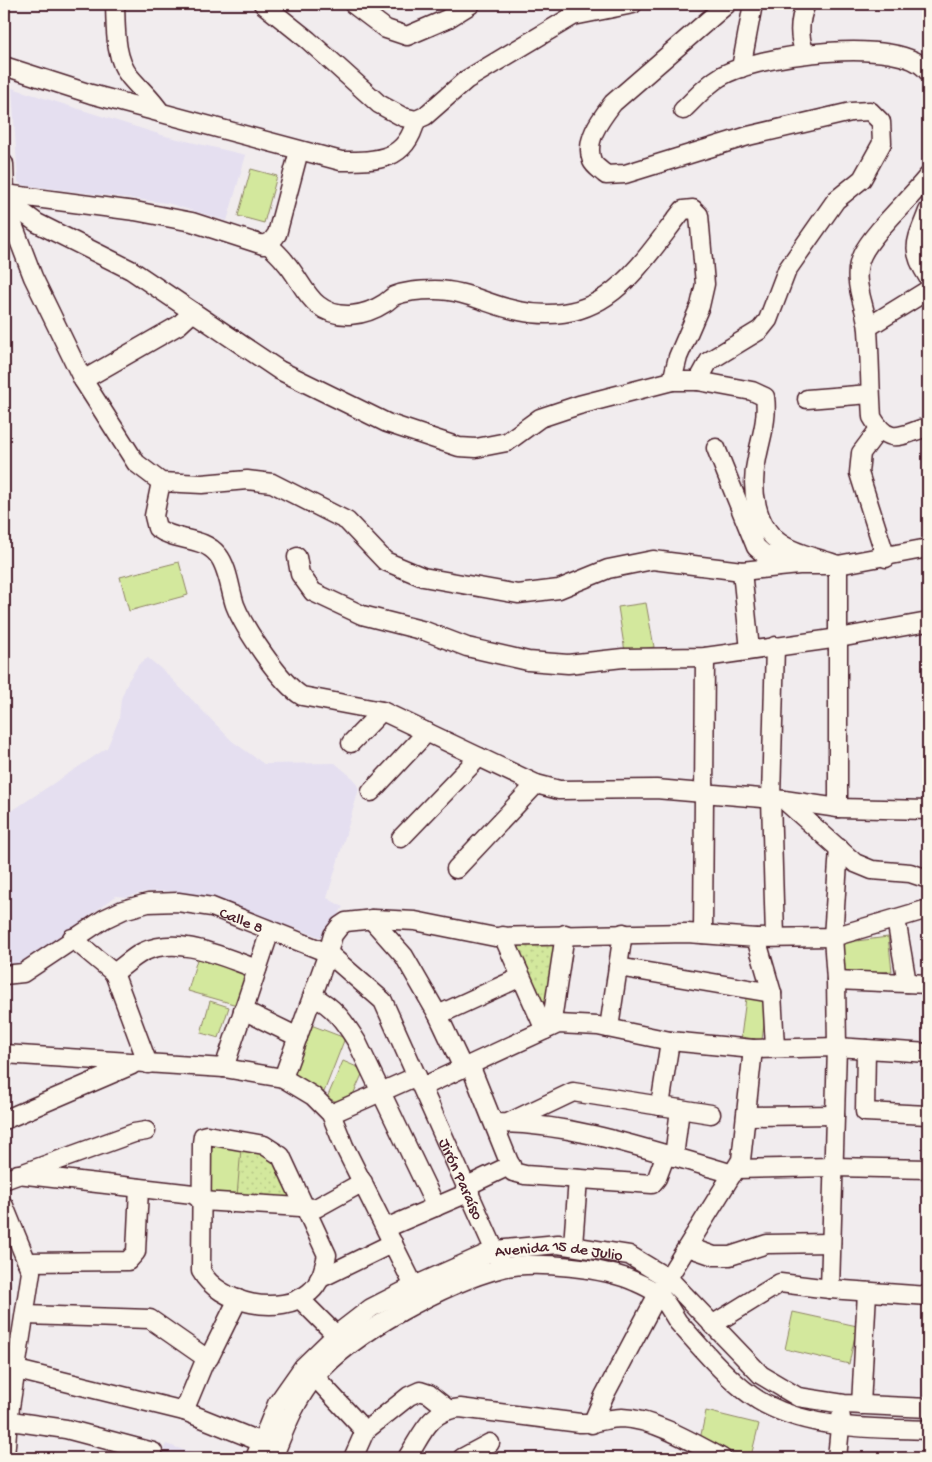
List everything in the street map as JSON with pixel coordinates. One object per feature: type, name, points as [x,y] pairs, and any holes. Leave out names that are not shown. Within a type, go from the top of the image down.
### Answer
[{"type":"street","points":[[114,4],[120,58],[129,76],[152,100],[161,113]]},
{"type":"street","points":[[263,4],[308,40],[379,104],[403,117],[416,120],[425,116],[466,80],[573,16],[633,4]]},
{"type":"street","points":[[358,5],[386,29],[408,36],[447,19],[471,4]]},
{"type":"street","points":[[741,68],[753,4]]},
{"type":"street","points":[[804,53],[800,40],[801,16],[806,4]]},
{"type":"street","points":[[698,381],[710,361],[760,330],[768,320],[787,270],[836,200],[862,180],[882,143],[881,122],[870,110],[851,112],[748,136],[625,174],[606,175],[592,162],[590,144],[600,121],[613,103],[724,5]]},
{"type":"street","points":[[683,110],[720,77],[741,68],[804,53],[865,51],[902,56],[924,66],[928,72]]},
{"type":"street","points":[[4,66],[91,94],[341,161],[380,159],[397,152],[407,144],[416,120]]},
{"type":"street","points":[[268,244],[277,234],[300,151]]},
{"type":"street","points":[[4,164],[6,198],[12,222],[33,277],[83,380],[136,463],[161,482],[202,484],[247,480],[272,483],[347,521],[385,561],[423,577],[518,594],[559,589],[608,569],[653,560],[742,571],[799,565],[838,565],[886,558],[928,548]]},
{"type":"street","points":[[928,176],[862,255],[858,272],[858,288],[868,328],[872,417],[879,429],[890,437],[901,437],[928,427]]},
{"type":"street","points":[[6,198],[173,218],[192,222],[251,242],[268,244],[286,263],[317,304],[329,312],[341,315],[366,312],[393,296],[404,293],[435,290],[464,293],[496,306],[521,312],[564,313],[592,306],[610,296],[628,279],[683,210],[693,209],[698,215],[705,284],[700,306],[678,357],[672,381]]},
{"type":"street","points":[[6,198],[37,223],[131,270],[279,370],[387,423],[459,447],[476,448],[507,442],[540,418],[579,404],[672,381],[698,381],[752,391],[765,397],[767,414],[756,460],[755,498],[762,523],[783,545],[838,565]]},
{"type":"street","points":[[928,211],[924,232],[916,243],[916,255],[928,277]]},
{"type":"street","points":[[868,328],[928,290]]},
{"type":"street","points":[[83,380],[179,325],[193,312]]},
{"type":"street","points":[[807,399],[870,394]]},
{"type":"street","points":[[879,429],[861,453],[859,474],[886,558]]},
{"type":"street","points":[[716,448],[756,547],[764,554],[799,565]]},
{"type":"street","points":[[161,482],[154,516],[157,528],[176,538],[209,545],[220,556],[236,607],[248,629],[292,690],[302,696],[382,711],[536,784],[558,790],[656,789],[778,799],[838,808],[928,810]]},
{"type":"street","points":[[297,557],[300,574],[313,592],[362,615],[425,631],[467,646],[528,661],[568,664],[623,658],[705,657],[839,638],[928,622]]},
{"type":"street","points":[[838,565],[838,808]]},
{"type":"street","points":[[742,571],[750,650]]},
{"type":"street","points":[[774,937],[778,799],[775,646]]},
{"type":"street","points":[[703,934],[706,793],[705,657]]},
{"type":"street","points":[[352,743],[382,711]]},
{"type":"street","points":[[371,792],[427,732]]},
{"type":"street","points":[[401,838],[479,757]]},
{"type":"street","points":[[456,869],[536,784]]},
{"type":"street","points":[[778,799],[855,863],[872,870],[910,873],[928,878]]},
{"type":"street","points":[[830,1290],[837,1047],[833,937],[839,848]]},
{"type":"street","name":"Calle 8","points":[[4,975],[23,973],[72,938],[123,910],[148,903],[178,902],[212,907],[328,953],[383,1002],[419,1082]]},
{"type":"street","points":[[283,1078],[333,935],[346,922],[371,919],[415,921],[503,936],[622,933],[703,934],[756,938],[833,937],[928,909]]},
{"type":"street","points":[[371,919],[404,956],[501,1123],[513,1172],[525,1175],[652,1184],[670,1156],[680,1109]]},
{"type":"street","points":[[896,919],[907,983]]},
{"type":"street","points":[[224,1068],[270,931]]},
{"type":"street","points":[[609,1028],[622,933]]},
{"type":"street","points":[[548,1028],[564,934]]},
{"type":"street","points":[[503,936],[548,1028]]},
{"type":"street","points":[[72,938],[114,973],[143,1064]]},
{"type":"street","points":[[756,938],[772,993],[775,1048]]},
{"type":"street","points":[[114,973],[143,952],[166,945],[192,947],[257,969]]},
{"type":"street","points":[[618,966],[772,993]]},
{"type":"street","points":[[438,1015],[521,976]]},
{"type":"street","points":[[836,980],[928,984]]},
{"type":"street","points":[[313,996],[328,1004],[341,1017],[357,1042],[436,1207]]},
{"type":"street","points":[[243,1010],[298,1037]]},
{"type":"street","points":[[331,1114],[380,1092],[419,1082],[467,1066],[558,1024],[609,1028],[670,1041],[753,1048],[837,1047],[928,1053]]},
{"type":"street","points":[[660,1106],[670,1041]]},
{"type":"street","points":[[592,1424],[604,1396],[658,1294],[741,1160],[753,1048]]},
{"type":"street","points":[[866,1049],[865,1112],[928,1115]]},
{"type":"street","points":[[4,1054],[224,1068],[283,1078],[313,1096],[331,1114],[344,1146],[414,1286]]},
{"type":"street","points":[[4,1120],[143,1064]]},
{"type":"street","name":"Jirón Paraíso","points":[[419,1082],[503,1268]]},
{"type":"street","points":[[501,1123],[573,1092],[711,1114]]},
{"type":"street","points":[[746,1116],[835,1115]]},
{"type":"street","points":[[501,1123],[586,1132],[670,1156],[734,1171],[834,1167],[928,1169]]},
{"type":"street","points":[[11,1177],[134,1133],[146,1131]]},
{"type":"street","points":[[206,1134],[264,1145],[281,1156],[327,1255],[324,1272],[310,1292],[286,1304],[264,1304],[238,1299],[207,1282],[201,1271],[202,1201],[202,1144],[203,1136],[206,1134]]},
{"type":"street","points":[[319,1279],[436,1207],[511,1165]]},
{"type":"street","points":[[11,1177],[193,1194],[202,1201],[316,1208],[363,1182]]},
{"type":"street","points":[[573,1245],[578,1179]]},
{"type":"street","points":[[27,1262],[128,1261],[136,1252],[139,1188]]},
{"type":"street","points":[[4,1206],[31,1272],[17,1370],[6,1420],[5,1457]]},
{"type":"street","points":[[688,1247],[714,1256],[730,1256],[766,1244],[831,1243]]},
{"type":"street","name":"Avenida 15 de Julio","points":[[254,1458],[277,1404],[302,1367],[336,1335],[371,1308],[414,1286],[495,1250],[558,1244],[630,1255],[669,1279],[761,1375],[798,1397],[852,1405],[928,1408]]},
{"type":"street","name":"Avenida 15 de Julio","points":[[273,1458],[293,1411],[314,1377],[361,1336],[407,1308],[453,1287],[503,1268],[535,1265],[591,1269],[634,1281],[658,1294],[679,1323],[721,1371],[764,1404],[804,1418],[839,1427],[928,1430]]},
{"type":"street","points":[[712,1325],[780,1283],[830,1290],[928,1296]]},
{"type":"street","points":[[837,1458],[839,1427],[852,1405],[867,1292]]},
{"type":"street","points":[[299,1298],[336,1335]]},
{"type":"street","points":[[184,1411],[206,1358],[209,1358],[238,1299]]},
{"type":"street","points":[[25,1315],[150,1319],[206,1358]]},
{"type":"street","points":[[17,1370],[184,1411],[262,1442]]},
{"type":"street","points":[[314,1377],[366,1431]]},
{"type":"street","points":[[353,1458],[366,1431],[410,1396],[420,1391],[429,1394],[448,1409]]},
{"type":"street","points":[[407,1458],[435,1415],[448,1409],[477,1409],[592,1424],[620,1418],[636,1420],[694,1443],[722,1458]]},
{"type":"street","points":[[6,1420],[66,1429],[153,1452]]},
{"type":"street","points":[[462,1458],[490,1443]]},
{"type":"shaded area","points":[[12,88],[165,136],[246,155],[227,221],[167,203],[22,185],[18,182]]},
{"type":"shaded area","points":[[148,658],[166,673],[232,741],[264,764],[335,763],[354,779],[359,789],[327,898],[343,907],[323,938],[200,895],[171,891],[144,892],[127,897],[116,896],[24,964],[4,967],[4,816],[107,748],[119,719],[121,699],[128,681],[139,664]]},
{"type":"shaded area","points":[[166,1444],[207,1458],[159,1458]]},
{"type":"green space","points":[[251,169],[277,176],[264,223],[238,216]]},
{"type":"green space","points":[[179,562],[188,595],[129,611],[120,577]]},
{"type":"green space","points":[[646,603],[654,647],[625,652],[618,607]]},
{"type":"green space","points":[[888,937],[892,971],[845,976],[841,943]]},
{"type":"green space","points":[[515,941],[557,941],[546,1014]]},
{"type":"green space","points":[[197,959],[246,973],[237,1005],[188,991]]},
{"type":"green space","points":[[746,998],[767,1001],[762,1040],[741,1037]]},
{"type":"green space","points":[[210,1001],[229,1007],[219,1038],[201,1033]]},
{"type":"green space","points":[[311,1025],[345,1038],[324,1092],[290,1079]]},
{"type":"green space","points":[[343,1061],[364,1070],[348,1106],[327,1098]]},
{"type":"green space","points":[[205,1143],[269,1152],[295,1198],[204,1198]]},
{"type":"green space","points":[[212,1146],[241,1148],[237,1196],[209,1194]]},
{"type":"green space","points":[[793,1312],[857,1326],[849,1364],[785,1349]]},
{"type":"green space","points":[[706,1411],[759,1424],[751,1456],[699,1444]]}]
